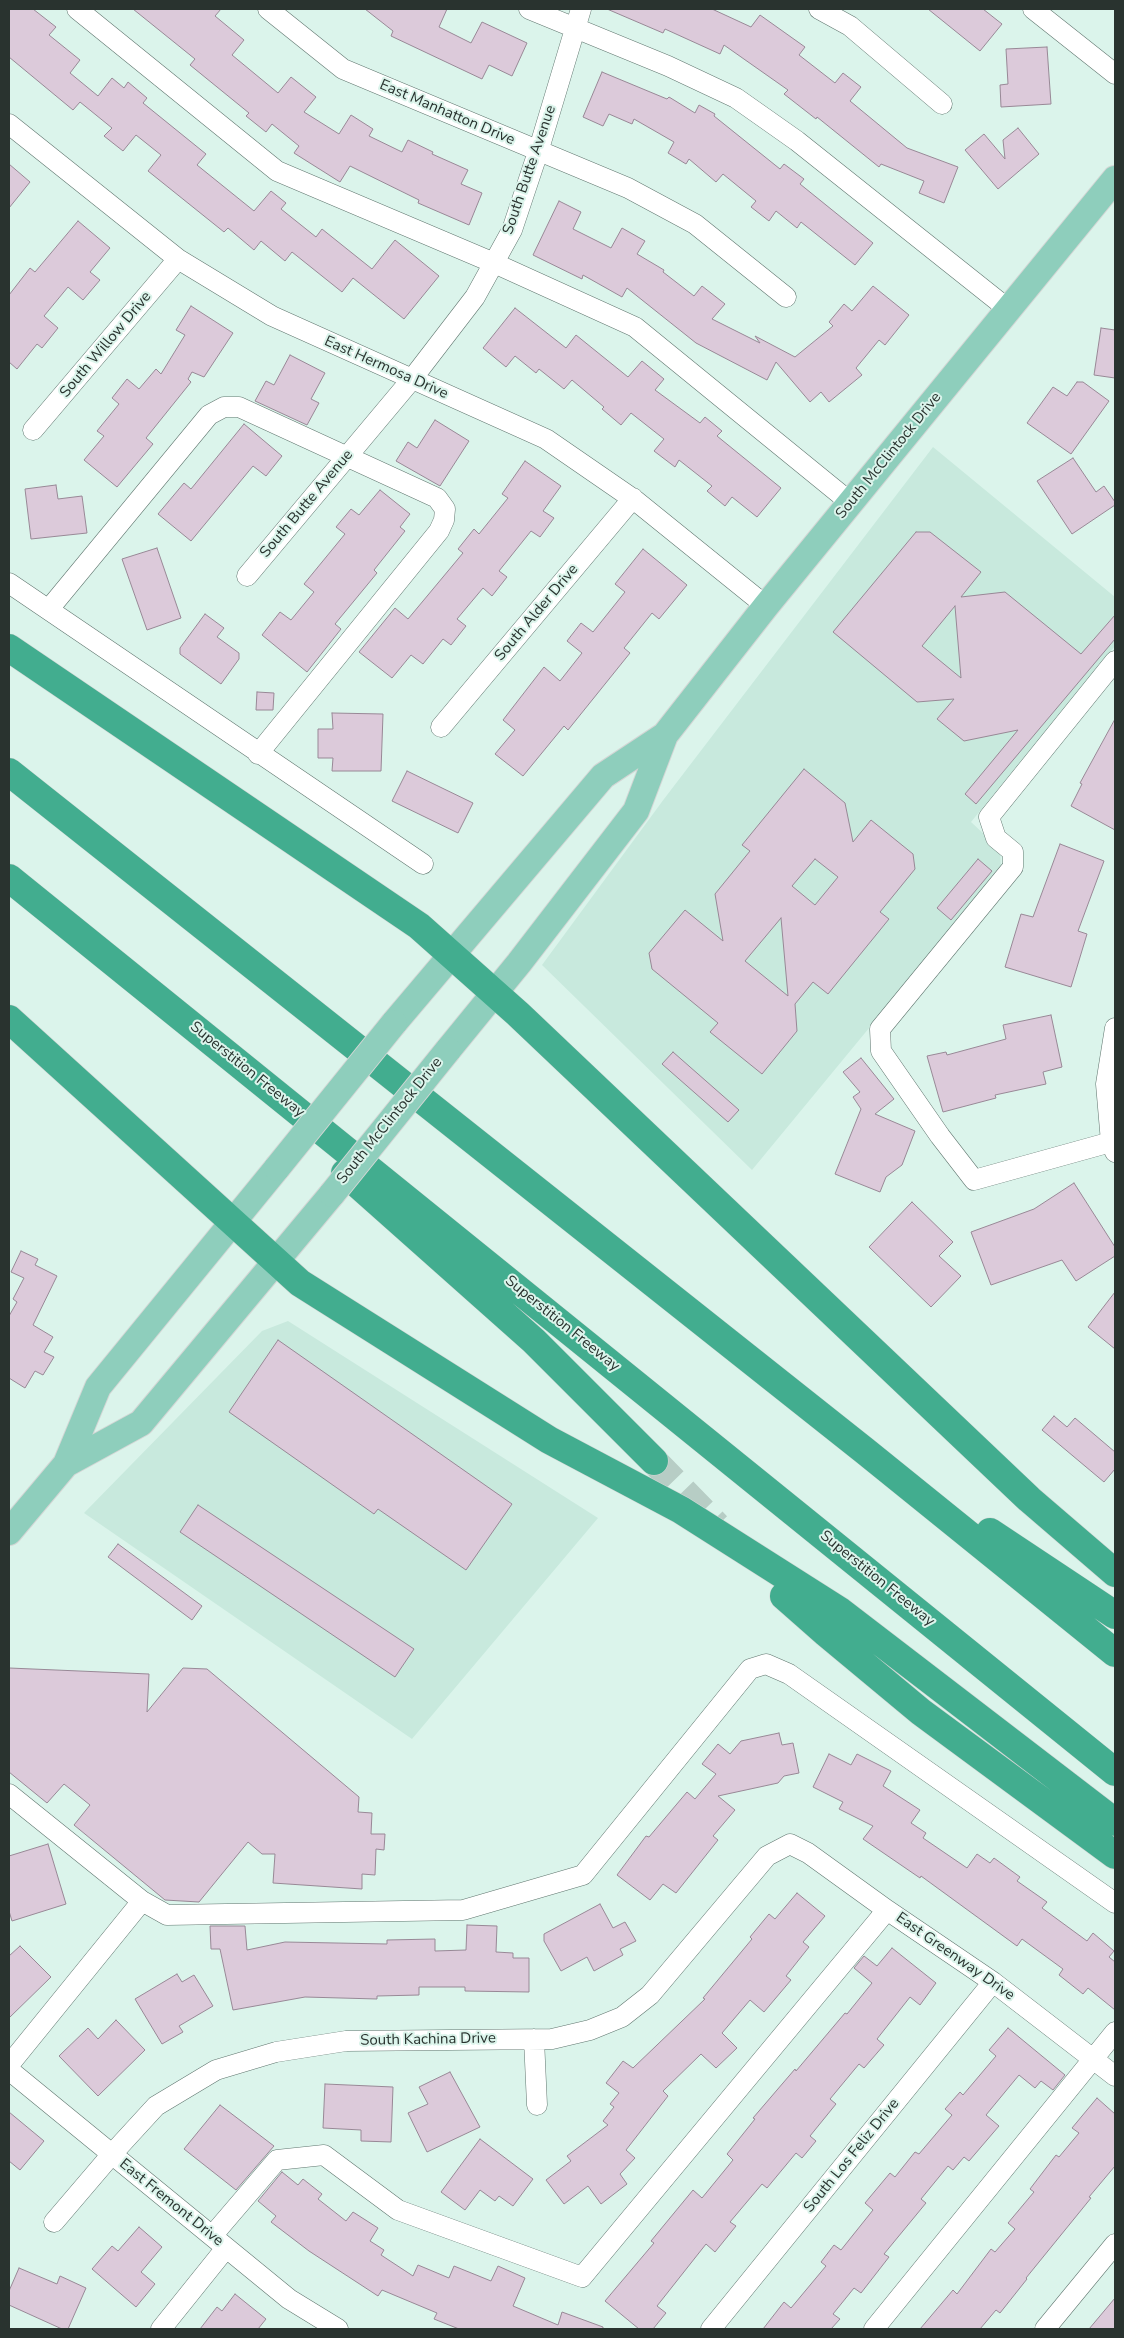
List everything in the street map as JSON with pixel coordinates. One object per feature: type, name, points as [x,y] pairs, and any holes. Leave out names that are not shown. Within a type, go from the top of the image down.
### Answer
[{"type":"highway","points":[[9,648],[419,926],[495,994],[1029,1499],[1115,1573]]},
{"type":"highway","points":[[9,772],[865,1451],[1115,1653]]},
{"type":"highway","name":"Superstition Freeway","points":[[9,878],[1115,1772]]},
{"type":"highway","points":[[57,916],[269,1107],[388,1209],[534,1341],[654,1461]]},
{"type":"highway","points":[[9,1019],[300,1283],[549,1440],[681,1510],[840,1611],[1115,1822]]},
{"type":"highway","points":[[865,1451],[1115,1615]]},
{"type":"highway","points":[[784,1596],[921,1712],[1115,1855]]},
{"type":"main road","name":"South McClintock Drive","points":[[66,1464],[141,1423],[323,1205],[495,994],[636,811],[666,735],[766,606],[1115,179]]},
{"type":"main road","name":"South McClintock Drive","points":[[9,1532],[66,1464],[98,1387],[405,1010],[603,776],[666,735]]},
{"type":"street","points":[[77,9],[277,171],[494,263],[635,327],[851,503]]},
{"type":"street","name":"East Manhatton Drive","points":[[268,9],[343,69],[628,188],[695,224],[786,297]]},
{"type":"street","points":[[529,9],[579,18],[668,66],[736,98],[797,141],[1008,309]]},
{"type":"street","points":[[819,9],[850,26],[942,104]]},
{"type":"street","points":[[1033,9],[1115,74]]},
{"type":"street","name":"South Butte Avenue","points":[[247,576],[412,379],[475,297],[512,230],[579,18]]},
{"type":"street","name":"East Hermosa Drive","points":[[9,124],[178,259],[272,316],[546,440],[633,498],[766,606]]},
{"type":"street","name":"South Willow Drive","points":[[33,430],[178,259]]},
{"type":"street","points":[[48,609],[209,416],[224,407],[239,407],[437,498],[445,509],[444,520],[439,531],[258,754]]},
{"type":"street","name":"South Alder Drive","points":[[441,727],[633,498]]},
{"type":"street","points":[[9,583],[258,754],[423,864]]},
{"type":"street","points":[[1115,661],[989,817],[996,838],[1012,852],[1013,867],[880,1029],[881,1051],[940,1136],[974,1180],[1113,1147],[1106,1084],[1115,1028]]},
{"type":"street","points":[[9,1794],[142,1901],[167,1915],[462,1910],[583,1875],[750,1669],[766,1664],[788,1674],[1115,1903]]},
{"type":"street","name":"East Greenway Drive","points":[[790,1844],[808,1854],[994,1982],[1115,2076]]},
{"type":"street","name":"South Kachina Drive","points":[[54,2222],[156,2106],[216,2070],[276,2052],[346,2042],[552,2039],[590,2030],[622,2017],[650,1996],[767,1856],[790,1844]]},
{"type":"street","points":[[9,2065],[142,1901]]},
{"type":"street","points":[[160,2329],[277,2160],[324,2155],[398,2210],[582,2277],[887,1910]]},
{"type":"street","name":"South Los Feliz Drive","points":[[711,2329],[994,1982]]},
{"type":"street","points":[[874,2329],[1115,2032]]},
{"type":"street","points":[[534,2039],[537,2105]]},
{"type":"street","name":"East Fremont Drive","points":[[9,2070],[289,2299],[331,2328]]},
{"type":"street","points":[[1045,2329],[1115,2244]]},
{"type":"shaded area","points":[[933,447],[1115,597],[1115,646],[971,822],[1000,849],[1001,868],[752,1170],[542,965],[664,799]]},
{"type":"shaded area","points":[[288,1321],[598,1518],[412,1739],[84,1513],[262,1331]]},
{"type":"building","points":[[9,9],[33,9],[56,27],[49,35],[80,60],[70,73],[98,96],[112,78],[124,88],[128,82],[147,98],[143,103],[206,154],[197,165],[254,211],[271,191],[286,203],[281,209],[316,237],[322,229],[372,269],[395,240],[439,276],[404,319],[353,278],[342,292],[292,252],[285,261],[261,241],[254,250],[228,228],[224,232],[148,171],[161,155],[136,135],[123,151],[104,136],[112,128],[80,102],[73,110],[9,57]]},
{"type":"building","points":[[133,9],[221,9],[215,16],[244,40],[232,55],[278,93],[291,77],[316,97],[304,112],[339,134],[351,115],[373,129],[369,136],[402,152],[408,140],[433,152],[432,154],[468,170],[461,184],[482,193],[469,225],[418,203],[419,200],[350,166],[340,182],[294,153],[299,146],[272,124],[266,132],[246,116],[249,113],[190,65],[195,59]]},
{"type":"building","points":[[365,9],[447,9],[439,27],[471,43],[482,22],[527,43],[512,76],[489,65],[482,79],[391,36],[393,31]]},
{"type":"building","points":[[607,9],[712,9],[751,27],[760,15],[805,47],[799,55],[835,83],[843,73],[861,87],[850,101],[907,148],[958,167],[944,203],[919,193],[924,181],[881,164],[879,167],[817,117],[816,119],[784,94],[788,90],[724,45],[720,54],[665,29],[663,33]]},
{"type":"building","points":[[928,9],[983,9],[1002,24],[980,51]]},
{"type":"building","points":[[1047,47],[1051,104],[1001,107],[1000,85],[1008,84],[1006,49]]},
{"type":"building","points":[[602,72],[667,99],[669,97],[695,113],[699,105],[715,114],[714,116],[780,169],[784,164],[804,179],[800,184],[873,243],[855,265],[801,222],[797,228],[776,211],[769,221],[751,207],[756,201],[723,174],[716,182],[689,159],[686,164],[668,153],[674,142],[634,119],[632,124],[609,114],[603,126],[583,117]]},
{"type":"building","points":[[1018,128],[1039,154],[998,189],[965,150],[984,134],[1005,159],[1003,140]]},
{"type":"building","points":[[9,164],[30,182],[9,208]]},
{"type":"building","points":[[559,201],[581,212],[573,229],[611,248],[622,228],[645,241],[637,254],[664,270],[663,272],[694,296],[702,286],[725,304],[712,319],[760,343],[755,336],[795,357],[833,326],[829,322],[844,304],[852,311],[873,286],[909,315],[885,345],[879,340],[856,368],[862,375],[829,402],[821,392],[810,402],[776,362],[767,380],[696,343],[627,288],[622,297],[583,275],[582,279],[533,255]]},
{"type":"building","points":[[78,221],[110,248],[90,272],[100,280],[83,300],[68,287],[44,316],[58,328],[42,348],[37,344],[17,369],[9,362],[9,295],[30,268],[35,272]]},
{"type":"building","points":[[191,306],[233,333],[204,377],[192,372],[188,379],[191,382],[146,438],[153,444],[117,487],[84,460],[104,436],[97,431],[119,404],[112,398],[127,379],[139,389],[156,369],[161,374],[185,335],[176,330]]},
{"type":"building","points":[[515,308],[566,348],[576,335],[628,377],[642,361],[664,379],[655,390],[700,423],[705,417],[722,431],[717,436],[781,488],[757,517],[732,497],[725,506],[707,491],[712,486],[679,460],[675,467],[654,451],[664,439],[631,413],[621,425],[602,409],[604,407],[572,380],[564,389],[539,369],[536,373],[515,356],[506,367],[483,348]]},
{"type":"building","points":[[1101,328],[1115,330],[1115,378],[1094,375]]},
{"type":"building","points":[[290,355],[325,373],[311,399],[319,403],[307,425],[255,401],[266,381],[274,385]]},
{"type":"building","points":[[1077,382],[1083,382],[1109,401],[1071,454],[1027,423],[1053,387],[1067,396]]},
{"type":"building","points":[[435,420],[469,441],[440,486],[396,461],[408,442],[417,448]]},
{"type":"building","points":[[244,424],[282,456],[266,476],[253,466],[191,541],[158,514],[184,483],[191,489]]},
{"type":"building","points":[[1073,458],[1096,492],[1104,486],[1115,502],[1115,505],[1072,534],[1037,481]]},
{"type":"building","points":[[525,461],[561,486],[543,511],[554,518],[540,537],[531,531],[499,571],[507,577],[492,596],[483,588],[457,619],[466,626],[451,645],[443,639],[423,664],[411,655],[392,678],[359,652],[395,608],[408,619],[463,553],[458,549],[474,529],[479,534],[508,498],[502,494]]},
{"type":"building","points":[[56,485],[58,499],[82,496],[87,533],[31,539],[25,489]]},
{"type":"building","points":[[380,490],[410,514],[400,527],[405,531],[374,570],[377,573],[335,624],[341,629],[307,672],[262,635],[280,612],[291,620],[314,592],[304,584],[345,534],[336,527],[351,509],[359,515]]},
{"type":"building","points":[[916,532],[930,532],[981,572],[961,597],[1005,592],[1081,654],[1115,615],[1115,639],[976,804],[965,794],[1018,730],[964,741],[937,719],[954,699],[917,702],[833,632]],"holes":[[[955,606],[961,678],[922,646]]]},
{"type":"building","points":[[157,548],[181,618],[147,630],[122,559]]},
{"type":"building","points":[[643,549],[687,585],[659,619],[652,613],[624,648],[630,653],[568,730],[564,726],[523,776],[495,754],[515,730],[503,720],[544,667],[560,681],[582,653],[567,641],[581,623],[593,632],[625,592],[615,584]]},
{"type":"building","points":[[205,614],[224,628],[217,637],[239,653],[239,659],[221,684],[180,654],[180,648]]},
{"type":"building","points":[[257,692],[274,693],[273,710],[256,710]]},
{"type":"building","points":[[332,713],[383,714],[381,771],[332,771],[333,758],[318,758],[318,729],[333,729]]},
{"type":"building","points":[[1115,719],[1115,830],[1071,806],[1082,784],[1080,783]]},
{"type":"building","points":[[804,769],[845,803],[853,842],[871,820],[913,854],[915,869],[880,912],[889,919],[828,994],[813,982],[795,1004],[797,1031],[762,1074],[710,1032],[718,1023],[652,969],[649,953],[685,910],[723,941],[715,894],[750,851],[742,845]],"holes":[[[815,859],[838,877],[815,905],[792,886]],[[781,918],[788,996],[745,961]]]},
{"type":"building","points":[[407,771],[473,803],[458,833],[392,801]]},
{"type":"building","points":[[1060,844],[1104,861],[1078,931],[1087,934],[1071,987],[1005,967],[1021,914],[1033,917]]},
{"type":"building","points":[[978,859],[992,871],[951,920],[937,908]]},
{"type":"building","points":[[1051,1015],[1062,1067],[1043,1072],[1046,1084],[995,1095],[996,1098],[943,1112],[927,1056],[946,1052],[947,1055],[1006,1039],[1003,1025]]},
{"type":"building","points":[[673,1052],[739,1110],[728,1122],[662,1064]]},
{"type":"building","points":[[861,1058],[894,1099],[875,1114],[915,1131],[902,1165],[886,1177],[880,1192],[835,1174],[861,1109],[853,1097],[860,1092],[843,1072]]},
{"type":"building","points":[[1074,1183],[1115,1247],[1115,1256],[1076,1281],[1062,1260],[991,1285],[971,1232],[1034,1209]]},
{"type":"building","points":[[912,1202],[953,1242],[939,1256],[961,1276],[931,1307],[869,1247]]},
{"type":"building","points":[[21,1251],[38,1259],[35,1265],[57,1276],[33,1325],[53,1337],[44,1352],[54,1357],[43,1375],[35,1371],[25,1388],[9,1378],[9,1316],[17,1302],[13,1299],[24,1278],[11,1272]]},
{"type":"building","points":[[1115,1292],[1115,1349],[1088,1327]]},
{"type":"building","points":[[278,1340],[512,1504],[466,1570],[378,1509],[374,1514],[229,1412]]},
{"type":"building","points":[[1054,1416],[1067,1427],[1075,1418],[1115,1452],[1115,1469],[1104,1482],[1042,1430]]},
{"type":"building","points":[[198,1505],[414,1649],[395,1677],[180,1532]]},
{"type":"building","points":[[118,1544],[202,1606],[192,1620],[108,1557]]},
{"type":"building","points":[[9,1668],[149,1674],[147,1712],[183,1668],[207,1669],[359,1797],[358,1812],[372,1813],[371,1834],[385,1834],[384,1850],[376,1849],[375,1875],[362,1874],[362,1889],[273,1883],[275,1854],[262,1854],[248,1842],[199,1902],[165,1900],[74,1825],[90,1805],[64,1784],[47,1803],[9,1772]]},
{"type":"building","points":[[779,1733],[782,1745],[793,1743],[799,1773],[784,1776],[778,1783],[718,1796],[735,1810],[713,1836],[718,1840],[676,1893],[663,1884],[650,1900],[617,1875],[646,1836],[649,1837],[687,1792],[695,1799],[716,1774],[702,1764],[718,1744],[730,1754],[741,1741]]},
{"type":"building","points":[[829,1754],[851,1765],[857,1754],[891,1771],[883,1786],[920,1810],[911,1823],[926,1833],[923,1838],[967,1868],[977,1854],[990,1863],[994,1858],[1020,1877],[1017,1881],[1047,1902],[1042,1908],[1087,1941],[1093,1933],[1114,1951],[1109,1957],[1115,1962],[1115,2010],[1088,1988],[1083,1994],[1059,1975],[1063,1969],[1022,1939],[1017,1946],[921,1876],[920,1878],[863,1839],[873,1826],[839,1809],[843,1802],[813,1787]]},
{"type":"building","points":[[48,1844],[66,1904],[12,1921],[9,1911],[9,1856]]},
{"type":"building","points":[[797,1893],[825,1916],[803,1942],[809,1947],[786,1976],[791,1980],[764,2012],[750,2000],[722,2033],[737,2048],[716,2068],[701,2054],[663,2091],[668,2096],[626,2150],[635,2158],[620,2174],[627,2184],[601,2204],[588,2186],[564,2204],[546,2180],[571,2161],[567,2156],[608,2125],[603,2121],[614,2107],[610,2104],[619,2093],[606,2083],[623,2061],[633,2068],[705,1999],[703,1998],[752,1939],[750,1937],[769,1914],[775,1919]]},
{"type":"building","points":[[600,1904],[613,1928],[625,1922],[636,1941],[620,1949],[623,1955],[594,1971],[587,1957],[561,1971],[544,1941],[544,1934]]},
{"type":"building","points":[[467,1925],[497,1926],[496,1952],[513,1953],[513,1958],[529,1958],[529,1992],[465,1991],[465,1987],[419,1987],[419,1995],[377,1996],[377,1999],[305,1997],[233,2010],[220,1949],[211,1949],[210,1926],[245,1926],[247,1950],[285,1942],[387,1944],[387,1940],[435,1939],[435,1951],[466,1950]]},
{"type":"building","points":[[20,1946],[51,1977],[9,2018],[9,1956]]},
{"type":"building","points":[[892,1948],[936,1983],[920,2005],[910,1997],[877,2039],[884,2045],[864,2068],[859,2064],[830,2099],[836,2104],[810,2136],[816,2141],[802,2158],[796,2153],[767,2188],[762,2184],[730,2222],[736,2226],[715,2252],[706,2244],[657,2306],[666,2313],[653,2329],[639,2329],[605,2301],[654,2243],[651,2241],[693,2190],[702,2198],[733,2160],[727,2154],[755,2119],[753,2118],[845,2013],[847,2014],[872,1983],[854,1968],[864,1956],[877,1966]]},
{"type":"building","points":[[177,1974],[182,1982],[194,1975],[213,2006],[179,2026],[183,2032],[162,2044],[135,1999]]},
{"type":"building","points":[[116,2020],[145,2050],[98,2096],[59,2056],[88,2028],[98,2039]]},
{"type":"building","points":[[1008,2028],[1065,2075],[1053,2090],[1041,2081],[1035,2088],[1019,2075],[986,2115],[999,2126],[969,2161],[964,2157],[953,2170],[948,2166],[921,2199],[926,2203],[884,2254],[889,2257],[861,2293],[854,2288],[833,2314],[840,2319],[831,2329],[763,2329],[784,2302],[791,2308],[826,2266],[821,2262],[834,2245],[841,2250],[873,2210],[865,2203],[890,2173],[895,2177],[915,2152],[919,2154],[952,2115],[945,2109],[960,2092],[963,2095],[996,2056],[989,2050]]},
{"type":"building","points":[[450,2072],[480,2127],[427,2152],[408,2113],[428,2104],[419,2087]]},
{"type":"building","points":[[325,2084],[393,2087],[391,2142],[361,2141],[361,2130],[323,2128]]},
{"type":"building","points":[[1097,2098],[1115,2114],[1115,2166],[1089,2197],[1091,2198],[1000,2313],[996,2310],[980,2329],[920,2329],[953,2290],[957,2294],[991,2249],[995,2252],[1015,2229],[1008,2223],[1034,2192],[1030,2189],[1056,2155],[1059,2157],[1079,2133],[1072,2128]]},
{"type":"building","points":[[220,2105],[274,2146],[236,2190],[184,2149]]},
{"type":"building","points":[[9,2112],[44,2141],[20,2170],[9,2161]]},
{"type":"building","points":[[480,2139],[533,2179],[513,2206],[499,2196],[495,2201],[480,2190],[465,2210],[441,2192]]},
{"type":"building","points":[[282,2172],[298,2185],[303,2179],[322,2194],[318,2199],[346,2221],[353,2212],[378,2228],[370,2241],[384,2250],[381,2255],[413,2276],[418,2265],[449,2278],[454,2266],[491,2281],[498,2266],[525,2278],[513,2306],[558,2325],[562,2312],[603,2327],[603,2329],[459,2329],[434,2319],[437,2313],[382,2290],[378,2296],[309,2251],[271,2222],[276,2216],[258,2201]]},
{"type":"building","points":[[139,2227],[162,2247],[141,2272],[155,2284],[136,2307],[92,2269],[112,2246],[118,2251]]},
{"type":"building","points":[[19,2268],[57,2284],[60,2276],[86,2288],[68,2329],[62,2329],[9,2305],[9,2291]]},
{"type":"building","points":[[235,2294],[266,2319],[258,2329],[200,2329],[217,2307],[222,2311]]},
{"type":"building","points":[[1115,2298],[1115,2329],[1089,2329]]},
{"type":"tunnel","points":[[654,1461],[717,1526]]}]
